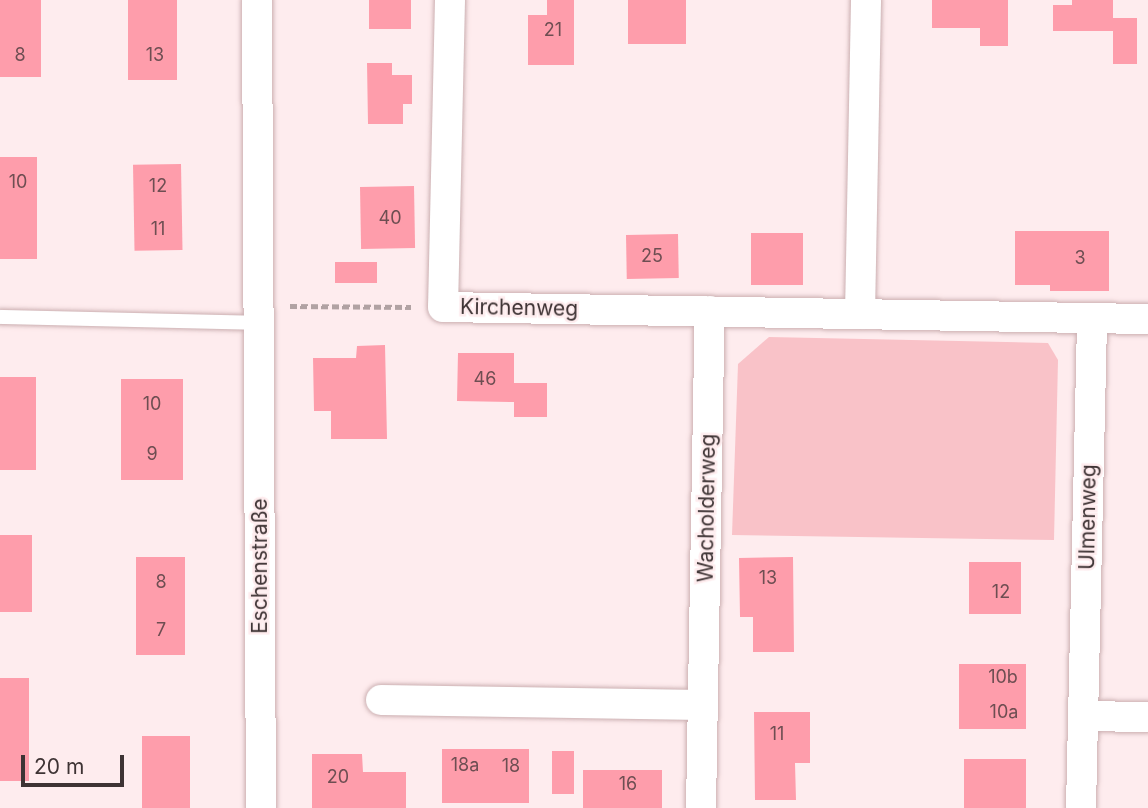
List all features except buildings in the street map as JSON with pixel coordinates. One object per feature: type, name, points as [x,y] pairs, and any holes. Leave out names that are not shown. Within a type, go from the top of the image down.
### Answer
[{"type":"street","name":"Eschenstraße","points":[[257,0],[261,808]]},
{"type":"street","name":"Kirchenweg","points":[[450,0],[443,307],[1148,319]]},
{"type":"street","points":[[860,314],[866,0]]},
{"type":"street","name":"Wacholderweg","points":[[701,808],[710,311]]},
{"type":"street","name":"Ulmenweg","points":[[1081,808],[1092,318]]},
{"type":"street","points":[[381,700],[703,705]]},
{"type":"street","points":[[1083,716],[1148,717]]},
{"type":"lane","points":[[0,317],[258,315]]},
{"type":"path","points":[[258,315],[443,307]]},
{"type":"shaded area","points":[[769,337],[1048,343],[1058,360],[1054,540],[732,535],[738,364]]}]
